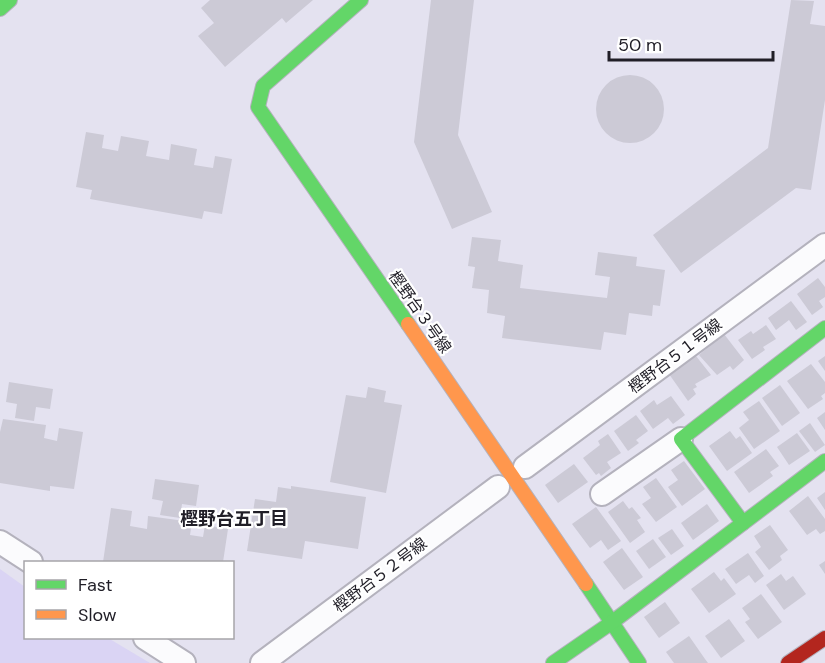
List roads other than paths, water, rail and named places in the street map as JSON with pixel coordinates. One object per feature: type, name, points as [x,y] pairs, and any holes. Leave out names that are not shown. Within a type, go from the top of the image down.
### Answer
[{"type":"street","points":[[0,9],[10,0]]},
{"type":"street","name":"樫野台３号線","points":[[361,0],[263,86],[258,107],[639,663]]},
{"type":"street","name":"樫野台５１号線","points":[[525,467],[825,245]]},
{"type":"street","points":[[602,494],[681,439],[825,328]]},
{"type":"street","points":[[681,439],[743,523]]},
{"type":"street","points":[[553,663],[611,623],[825,461]]},
{"type":"street","name":"樫野台５２号線","points":[[262,663],[498,487]]},
{"type":"street","points":[[0,542],[29,561]]},
{"type":"street","points":[[788,663],[825,638]]},
{"type":"street","points":[[147,639],[184,663]]},
{"type":"district","name":"樫野台五丁目","points":[[234,519]]}]
